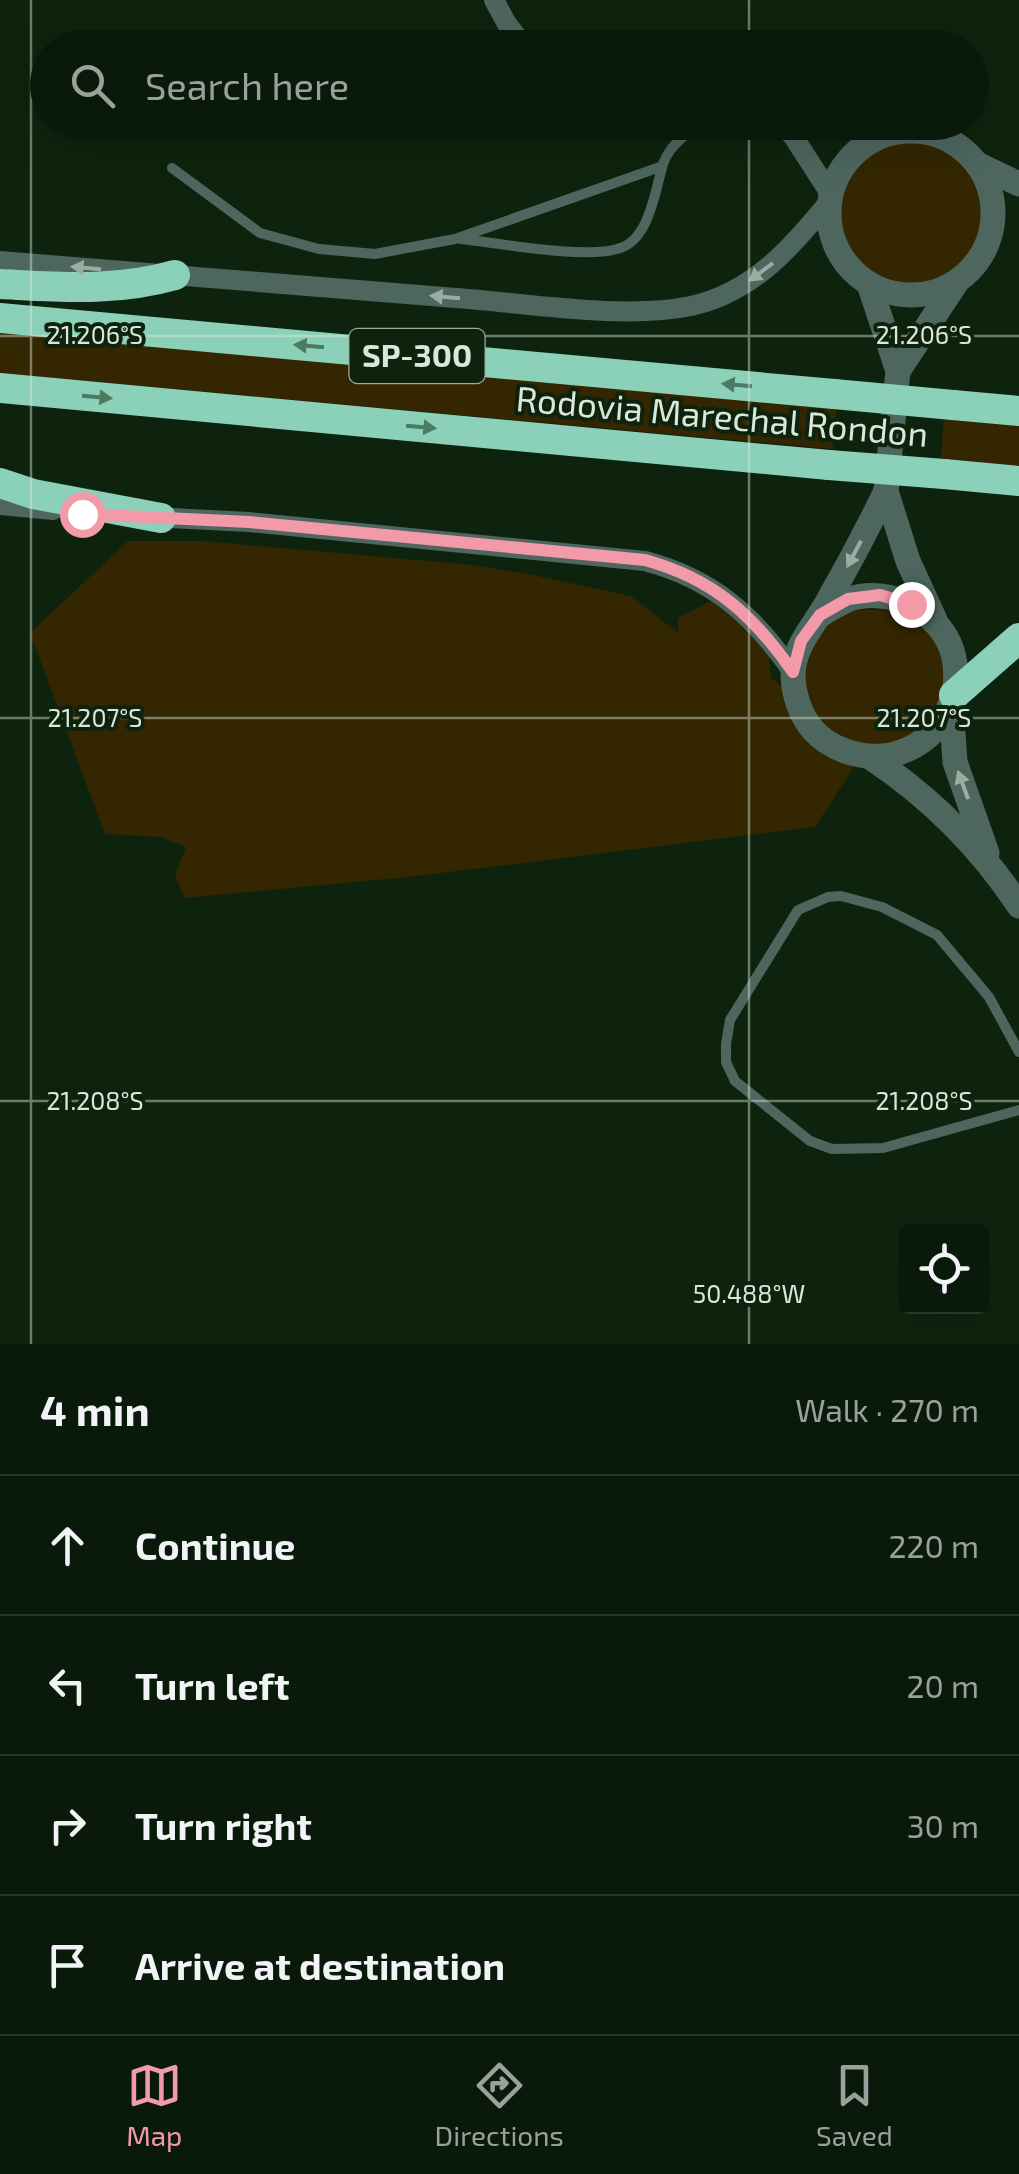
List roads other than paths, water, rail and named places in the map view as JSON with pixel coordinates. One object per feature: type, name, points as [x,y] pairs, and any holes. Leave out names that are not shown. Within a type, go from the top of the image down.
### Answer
[{"type":"highway","points":[[0,284],[101,288],[138,286],[175,275]]},
{"type":"highway","name":"Rodovia Marechal Rondon","points":[[0,318],[1019,411]]},
{"type":"highway","name":"Rodovia Marechal Rondon","points":[[0,388],[1019,480]]},
{"type":"highway","points":[[0,483],[33,494],[161,518]]},
{"type":"highway","points":[[952,700],[1019,638]]},
{"type":"street","points":[[494,0],[512,30]]},
{"type":"street","points":[[795,140],[830,199]]},
{"type":"street","points":[[876,140],[859,148],[838,172],[830,199],[830,234],[845,263],[869,284],[900,294],[931,292],[959,279]]},
{"type":"street","points":[[946,140],[977,164],[1019,184]]},
{"type":"street","points":[[898,371],[959,279],[974,265],[990,233],[992,197],[977,164]]},
{"type":"street","points":[[0,260],[546,305],[657,310],[692,306],[757,277],[792,247],[830,199]]},
{"type":"street","points":[[869,284],[898,371],[886,491],[820,615],[801,641],[793,672],[798,704],[814,730],[839,750],[870,757],[896,755],[919,745],[938,728],[952,700]]},
{"type":"street","points":[[886,491],[908,560],[954,658],[955,762],[990,862]]},
{"type":"street","points":[[0,504],[249,522],[645,560],[674,568],[724,596],[758,624],[793,672]]},
{"type":"street","points":[[820,615],[848,599],[880,595],[911,604],[937,624]]},
{"type":"street","points":[[870,757],[931,802],[990,862],[1019,906]]},
{"type":"lane","points":[[455,239],[591,252],[622,248],[638,236],[660,167],[677,140]]},
{"type":"lane","points":[[172,168],[260,233],[319,249],[375,254],[455,239],[660,167]]},
{"type":"lane","points":[[1019,1052],[989,996],[938,935],[882,907],[840,896],[798,910],[730,1020],[726,1044],[726,1062],[735,1081],[810,1140],[832,1148],[882,1148],[1019,1110]]}]
